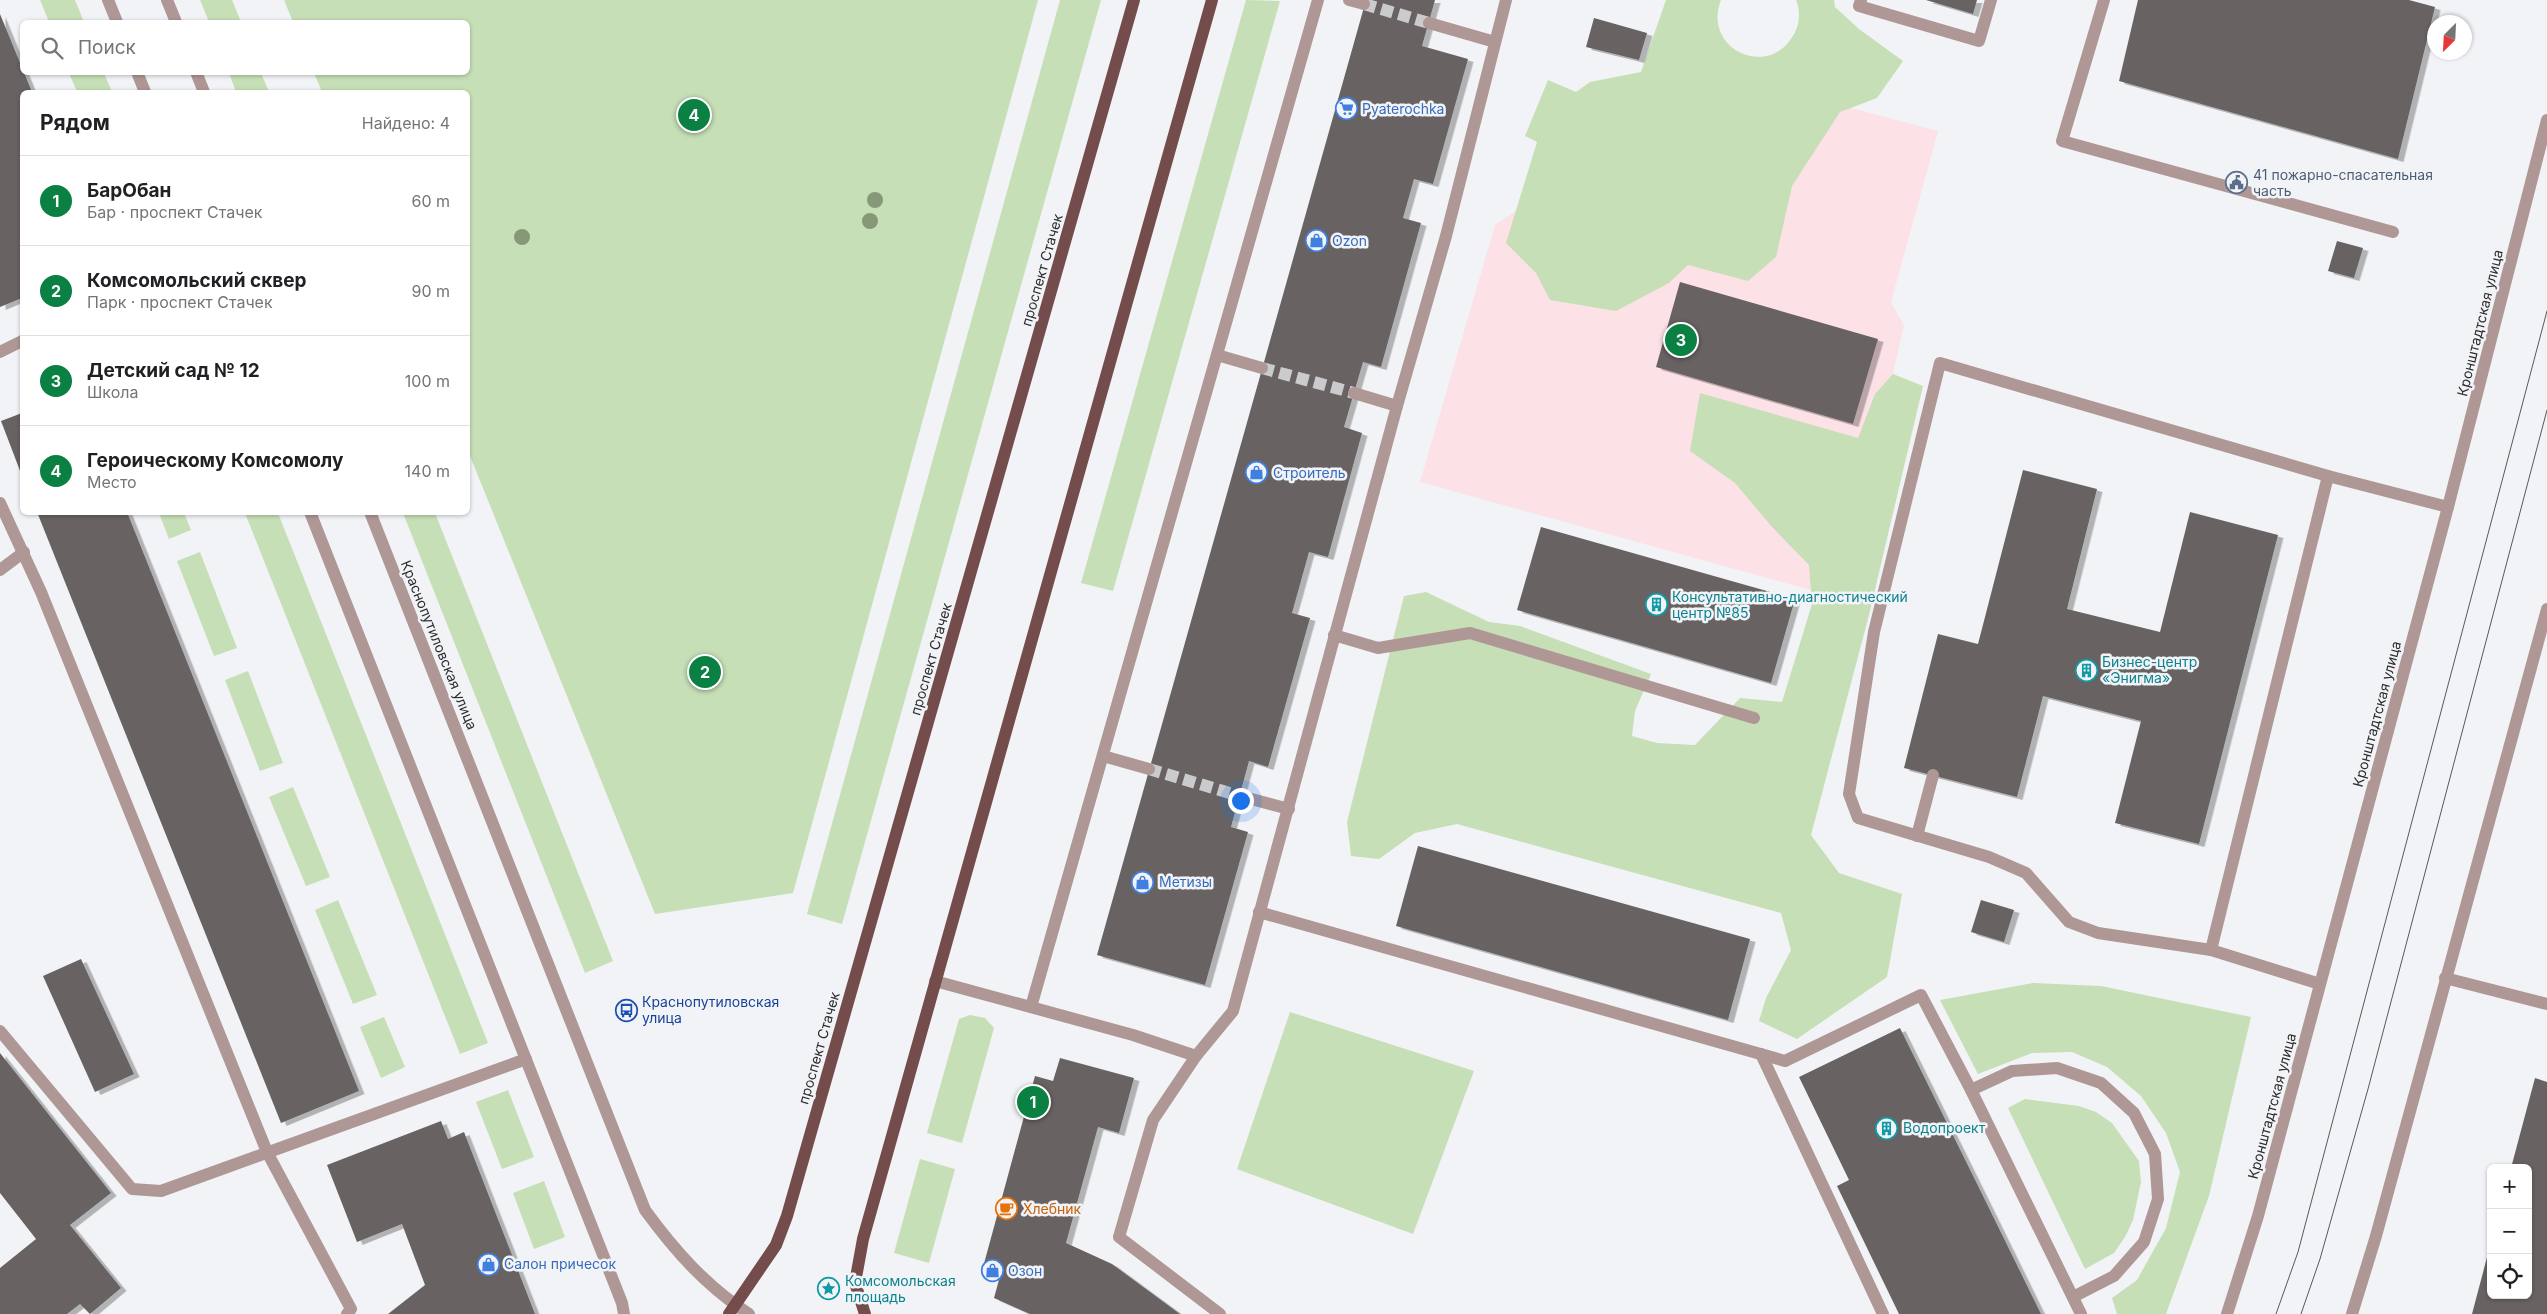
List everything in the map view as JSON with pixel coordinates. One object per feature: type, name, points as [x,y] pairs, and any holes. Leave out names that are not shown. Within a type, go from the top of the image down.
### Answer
[{"type":"main road","name":"проспект Стачек","points":[[733,1310],[776,1245],[787,1216],[1134,0]]},
{"type":"main road","points":[[865,1314],[855,1283],[863,1239],[1212,0]]},
{"type":"street","points":[[108,0],[116,20]]},
{"type":"street","points":[[167,0],[175,20]]},
{"type":"street","points":[[1032,1007],[1318,0]]},
{"type":"street","points":[[1349,0],[1364,4]]},
{"type":"street","points":[[1220,1314],[1119,1237],[1153,1120],[1196,1056],[1233,1011],[1289,809],[1334,635],[1446,236],[1506,0]]},
{"type":"street","points":[[1860,0],[1859,6],[1979,40],[1991,0]]},
{"type":"street","points":[[2104,0],[2062,141],[2393,232]]},
{"type":"street","points":[[1429,23],[1496,42]]},
{"type":"street","points":[[138,75],[144,90]]},
{"type":"street","points":[[197,75],[203,90]]},
{"type":"street","name":"Кронштадтская улица","points":[[2226,1314],[2258,1216],[2448,507],[2547,120]]},
{"type":"street","points":[[0,352],[20,342]]},
{"type":"street","points":[[1217,355],[1262,368]]},
{"type":"street","points":[[2320,984],[2211,950],[2098,933],[2069,922],[2026,873],[1989,857],[1858,818],[1849,794],[1874,632],[1940,363],[2328,476],[2448,507]]},
{"type":"street","points":[[1354,393],[1397,406]]},
{"type":"street","points":[[2211,950],[2328,476]]},
{"type":"street","points":[[0,503],[24,552],[267,1152],[351,1309],[347,1314]]},
{"type":"street","points":[[311,515],[622,1303],[624,1314]]},
{"type":"street","name":"Краснопутиловская улица","points":[[371,515],[645,1210],[683,1259],[733,1310],[748,1314]]},
{"type":"street","points":[[0,570],[24,552]]},
{"type":"street","points":[[2352,1314],[2376,1236],[2547,609]]},
{"type":"street","points":[[1334,635],[1378,648],[1470,633],[1754,718]]},
{"type":"street","points":[[1103,756],[1149,769]]},
{"type":"street","points":[[1917,836],[1933,775]]},
{"type":"street","points":[[1240,796],[1289,809]]},
{"type":"street","points":[[1259,912],[1785,1061],[1922,995],[2081,1314]]},
{"type":"street","points":[[2445,978],[2547,1004]]},
{"type":"street","points":[[936,981],[1133,1034],[1196,1056]]},
{"type":"street","points":[[0,1031],[132,1189],[161,1191],[526,1059]]},
{"type":"street","points":[[1762,1054],[1883,1314]]},
{"type":"street","points":[[1971,1090],[2012,1071],[2058,1068],[2101,1083],[2134,1113],[2155,1154],[2158,1199],[2144,1242],[2114,1276],[2073,1297]]},
{"type":"shaded area","points":[[1720,73],[1938,131],[1891,302],[1904,326],[1870,471],[1836,597],[1420,482],[1495,225]]},
{"type":"green space","points":[[40,0],[75,0],[83,20],[48,20]]},
{"type":"green space","points":[[200,0],[232,0],[240,20],[208,20]]},
{"type":"green space","points":[[284,0],[1038,0],[793,893],[655,914],[470,456],[470,90],[321,90],[315,75],[470,75],[470,20],[292,20]]},
{"type":"green space","points":[[1060,0],[1101,0],[842,924],[807,914]]},
{"type":"green space","points":[[1246,0],[1280,1],[1113,591],[1081,583]]},
{"type":"green space","points":[[1666,0],[1721,0],[1718,18],[1721,34],[1730,46],[1742,54],[1757,57],[1772,54],[1785,46],[1796,30],[1799,11],[1796,0],[1834,0],[1835,7],[1859,29],[1903,61],[1877,98],[1840,112],[1792,186],[1776,257],[1748,281],[1688,265],[1669,283],[1616,311],[1550,300],[1536,273],[1506,243],[1537,142],[1525,136],[1548,80],[1576,92],[1590,82],[1641,72]]},
{"type":"green space","points":[[70,75],[105,75],[111,90],[76,90]]},
{"type":"green space","points":[[230,75],[262,75],[268,90],[235,90]]},
{"type":"green space","points":[[1893,374],[1923,386],[1869,615],[1811,835],[1839,873],[1902,894],[1887,977],[1797,1039],[1759,1021],[1766,998],[1791,950],[1781,913],[1457,824],[1415,833],[1379,859],[1351,856],[1347,822],[1404,596],[1426,592],[1489,622],[1520,626],[1651,674],[1635,711],[1632,736],[1657,743],[1695,745],[1740,698],[1782,702],[1812,604],[1809,565],[1773,528],[1735,483],[1690,451],[1700,393],[1858,438],[1875,394]]},
{"type":"green space","points":[[160,515],[185,515],[191,530],[169,539]]},
{"type":"green space","points":[[246,515],[279,515],[488,1043],[460,1054]]},
{"type":"green space","points":[[404,515],[436,515],[613,961],[585,973]]},
{"type":"green space","points":[[200,552],[237,648],[214,656],[177,561]]},
{"type":"green space","points":[[248,671],[283,763],[260,771],[225,680]]},
{"type":"green space","points":[[293,787],[330,877],[306,886],[269,797]]},
{"type":"green space","points":[[338,900],[377,995],[353,1004],[315,910]]},
{"type":"green space","points":[[2033,983],[2101,986],[2251,1017],[2209,1196],[2166,1314],[2117,1314],[2112,1298],[2137,1280],[2166,1228],[2180,1172],[2166,1133],[2141,1096],[2107,1067],[2072,1052],[2032,1053],[1978,1074],[1940,1000]]},
{"type":"green space","points":[[1290,1012],[1474,1071],[1413,1234],[1237,1169]]},
{"type":"green space","points":[[970,1015],[985,1018],[994,1028],[962,1143],[927,1133],[959,1019]]},
{"type":"green space","points":[[384,1017],[405,1067],[381,1078],[360,1027]]},
{"type":"green space","points":[[508,1090],[534,1157],[502,1169],[476,1102]]},
{"type":"green space","points":[[2025,1099],[2079,1106],[2096,1112],[2112,1123],[2139,1161],[2141,1182],[2133,1220],[2125,1237],[2114,1253],[2085,1269],[2008,1108]]},
{"type":"green space","points":[[920,1159],[955,1169],[929,1263],[894,1253]]},
{"type":"green space","points":[[544,1181],[565,1237],[534,1249],[513,1193]]},
{"type":"building","points":[[1366,0],[1435,0],[1422,46],[1468,59],[1433,184],[1414,179],[1403,218],[1421,223],[1381,367],[1363,362],[1344,427],[1362,433],[1328,557],[1309,552],[1292,613],[1310,618],[1268,767],[1249,761],[1231,827],[1248,832],[1205,985],[1097,955]]},
{"type":"building","points":[[1926,0],[1977,0],[1973,14]]},
{"type":"building","points":[[2138,0],[2409,0],[2435,7],[2433,15],[2427,15],[2427,40],[2398,159],[2119,81]]},
{"type":"building","points":[[0,14],[20,63],[20,75],[25,75],[31,90],[20,90],[20,299],[0,307]]},
{"type":"building","points":[[1594,18],[1647,33],[1639,60],[1586,47]]},
{"type":"building","points":[[2337,241],[2363,248],[2354,278],[2328,271]]},
{"type":"building","points":[[1680,282],[1878,339],[1853,424],[1656,367]]},
{"type":"building","points":[[20,414],[20,471],[1,421]]},
{"type":"building","name":"Бизнес-центр «Энигма»","points":[[2023,470],[2097,489],[2067,609],[2160,632],[2190,512],[2278,535],[2199,844],[2115,823],[2141,721],[2043,696],[2017,797],[1904,768],[1938,634],[1978,644]]},
{"type":"building","points":[[38,515],[128,515],[359,1091],[281,1123]]},
{"type":"building","name":"Консультативно-диагностический центр №85","points":[[1541,527],[1795,599],[1771,683],[1517,610]]},
{"type":"building","points":[[1418,846],[1750,939],[1728,1020],[1396,926]]},
{"type":"building","points":[[1981,900],[2014,910],[2004,942],[1971,932]]},
{"type":"building","points":[[81,959],[134,1074],[95,1092],[43,976]]},
{"type":"building","name":"Водопроект","points":[[1900,1028],[2041,1314],[1899,1314],[1837,1186],[1849,1180],[1799,1077]]},
{"type":"building","points":[[0,1053],[111,1193],[70,1225],[121,1288],[90,1314],[80,1304],[67,1314],[0,1314],[0,1268],[36,1239],[0,1193]]},
{"type":"building","points":[[1060,1058],[1134,1078],[1119,1133],[1098,1127],[1066,1243],[1112,1264],[1180,1314],[1030,1314],[994,1298],[1000,1276],[982,1271],[1035,1076],[1053,1081]]},
{"type":"building","points":[[2535,1078],[2547,1082],[2547,1314],[2472,1314],[2487,1257],[2487,1299],[2532,1299],[2532,1164],[2512,1164]]},
{"type":"building","points":[[441,1121],[448,1139],[464,1132],[535,1314],[388,1314],[425,1285],[402,1224],[357,1242],[327,1165]]},
{"type":"tunnel","points":[[1364,4],[1429,23]]},
{"type":"tunnel","points":[[1262,368],[1354,393]]},
{"type":"tunnel","points":[[1149,769],[1240,796]]},
{"type":"tram line","points":[[2276,1314],[2298,1252],[2547,311]]},
{"type":"tram line","points":[[2301,1314],[2320,1259],[2368,1089],[2547,410]]},
{"type":"place","name":"Pyaterochka","points":[[1346,109]]},
{"type":"place","name":"Героическому Комсомолу","points":[[694,115]]},
{"type":"place","name":"41 пожарно-спасательная часть","points":[[2237,183]]},
{"type":"place","name":"Ozon","points":[[1316,241]]},
{"type":"place","name":"Детский сад № 12","points":[[1681,340]]},
{"type":"place","name":"Строитель","points":[[1257,473]]},
{"type":"place","name":"Консультативно-диагностический центр №85","points":[[1656,605]]},
{"type":"place","name":"Бизнес-центр «Энигма»","points":[[2086,670]]},
{"type":"place","name":"Комсомольский сквер","points":[[705,672]]},
{"type":"place","name":"Метизы","points":[[1143,882]]},
{"type":"place","name":"Краснопутиловская улица","points":[[626,1010]]},
{"type":"place","name":"БарОбан","points":[[1033,1102]]},
{"type":"place","name":"Водопроект","points":[[1887,1128]]},
{"type":"place","name":"Хлебник","points":[[1007,1209]]},
{"type":"place","name":"Салон причесок","points":[[488,1264]]},
{"type":"place","name":"Озон","points":[[992,1271]]},
{"type":"place","name":"Комсомольская площадь","points":[[829,1289]]}]
